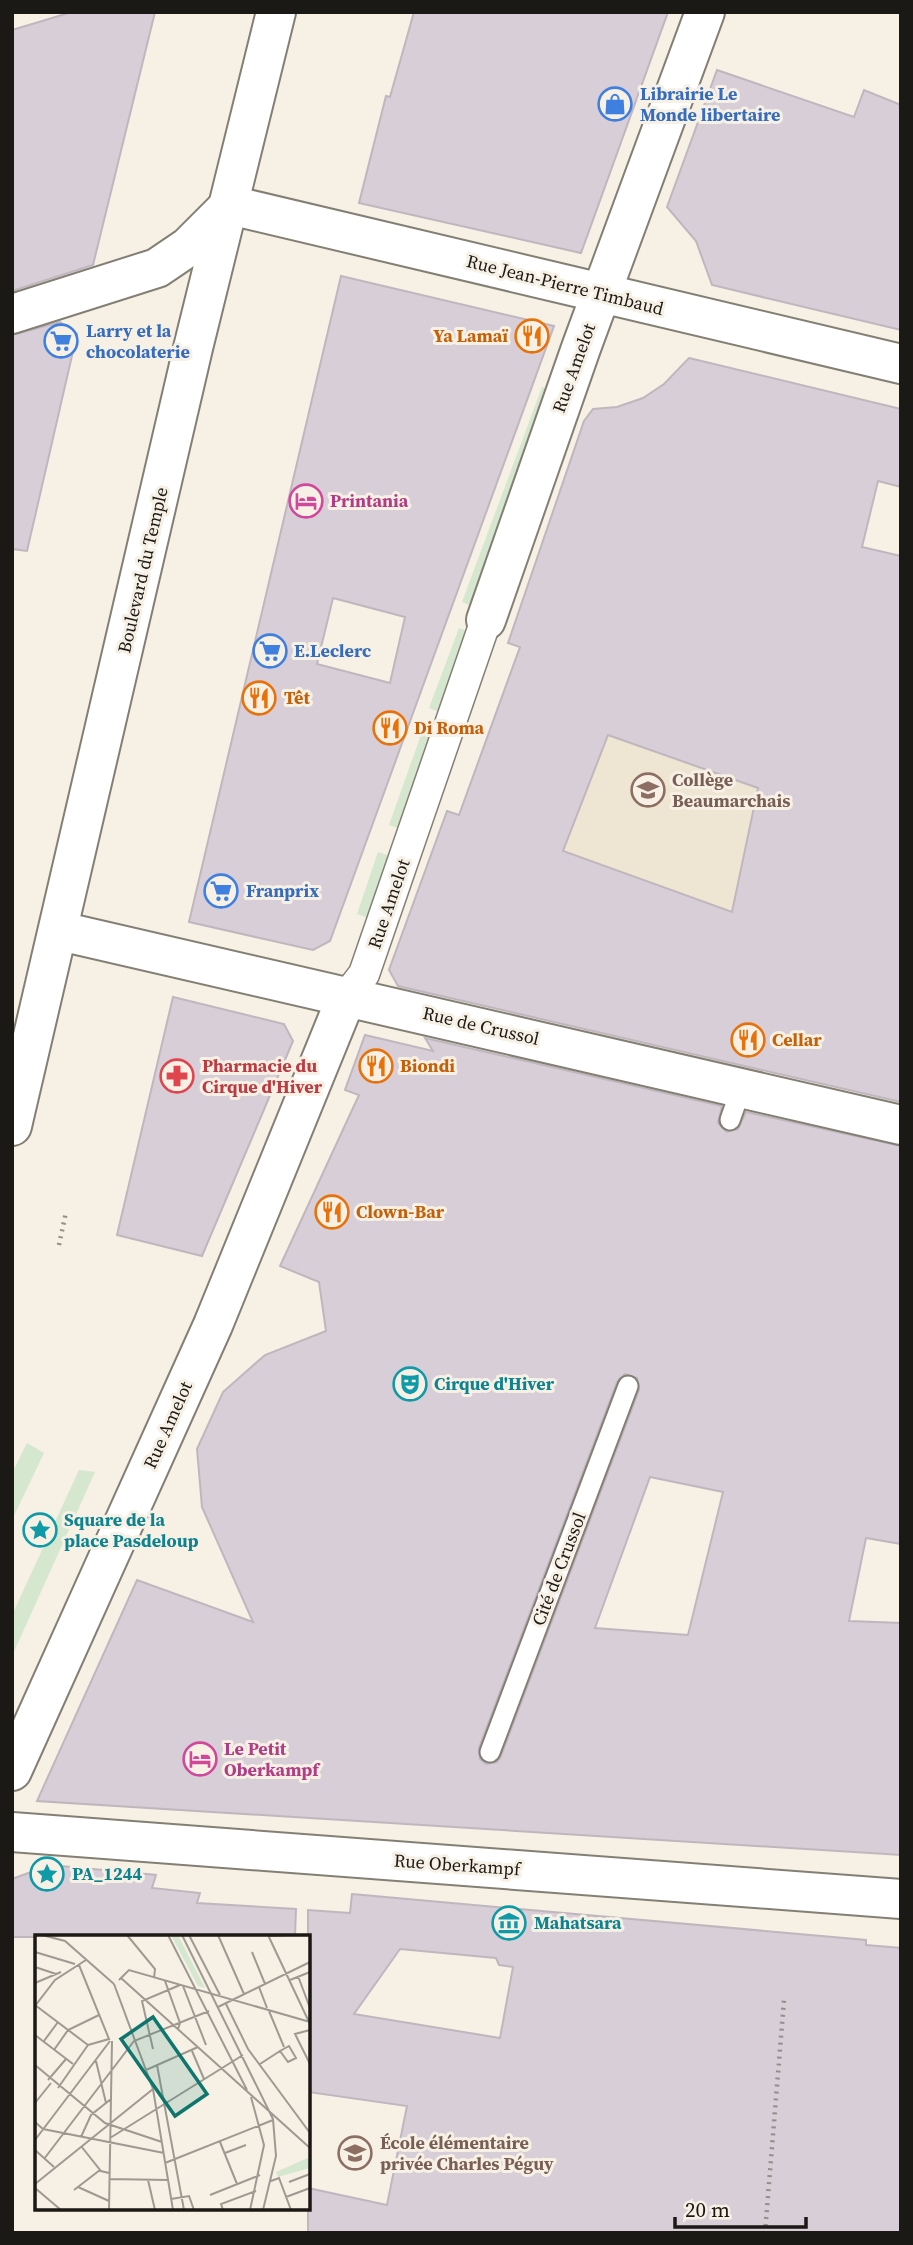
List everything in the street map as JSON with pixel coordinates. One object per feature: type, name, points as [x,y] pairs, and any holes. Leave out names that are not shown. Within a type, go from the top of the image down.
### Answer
[{"type":"street","name":"Rue Amelot","points":[[12,1770],[213,1325],[347,996],[364,974],[601,295],[705,12]]},
{"type":"street","name":"Boulevard du Temple","points":[[12,1126],[60,931],[193,348],[283,13]]},
{"type":"street","name":"Rue Jean-Pierre Timbaud","points":[[230,205],[362,234],[601,295],[901,364]]},
{"type":"street","points":[[12,314],[158,268],[188,247],[230,205]]},
{"type":"street","name":"Rue de Crussol","points":[[60,931],[347,996],[736,1103],[901,1125]]},
{"type":"street","name":"Rue Oberkampf","points":[[12,1832],[901,1899]]},
{"type":"lane","name":"Cité de Crussol","points":[[490,1752],[628,1386]]},
{"type":"path","points":[[59,1245],[66,1212]]},
{"type":"path","points":[[765,2233],[784,2000]]},
{"type":"shaded area","name":"Collège Beaumarchais","points":[[520,647],[835,759],[757,920],[563,851],[481,756]]},
{"type":"green space","points":[[542,387],[548,389],[470,605],[462,602]]},
{"type":"green space","points":[[459,628],[474,633],[444,714],[429,708]]},
{"type":"green space","points":[[422,732],[435,737],[403,830],[389,825]]},
{"type":"green space","points":[[378,852],[393,857],[371,919],[357,914]]},
{"type":"green space","points":[[27,1443],[44,1453],[12,1520],[12,1473]]},
{"type":"green space","points":[[79,1470],[95,1472],[12,1656],[12,1615]]},
{"type":"building","points":[[72,12],[155,12],[93,265],[12,291],[12,30]]},
{"type":"building","points":[[414,12],[668,12],[581,253],[359,203],[386,96],[390,97]]},
{"type":"building","points":[[717,70],[854,117],[864,90],[901,105],[901,330],[712,285],[696,241],[667,207]]},
{"type":"building","points":[[341,276],[554,326],[330,941],[313,950],[189,922]],"holes":[[[333,598],[405,617],[390,683],[317,664]]]},
{"type":"building","points":[[60,322],[77,334],[27,551],[12,549],[12,335]]},
{"type":"building","points":[[689,358],[901,409],[901,487],[878,481],[862,547],[901,556],[901,1102],[398,986],[389,970],[447,811],[459,815],[520,647],[508,643],[584,421],[593,409],[617,407],[643,398],[664,384]],"holes":[[[608,735],[758,788],[732,912],[563,851]]]},
{"type":"building","points":[[173,997],[284,1024],[293,1041],[202,1256],[117,1235]]},
{"type":"building","points":[[365,1035],[433,1051],[425,1038],[722,1106],[718,1123],[727,1132],[738,1129],[746,1112],[901,1146],[901,1544],[866,1538],[849,1621],[901,1623],[901,1855],[37,1801],[137,1580],[253,1622],[202,1507],[197,1449],[223,1392],[265,1355],[326,1331],[319,1282],[280,1266],[359,1095],[345,1090]],"holes":[[[625,1374],[637,1378],[639,1390],[501,1756],[497,1762],[486,1764],[480,1759],[479,1748],[617,1382]],[[650,1477],[723,1492],[688,1635],[595,1628]]]},
{"type":"building","points":[[50,1865],[156,1875],[152,1888],[200,1893],[197,1903],[296,1909],[295,1935],[12,1937],[12,1879]]},
{"type":"building","points":[[352,1894],[866,1940],[866,1945],[901,1948],[901,2233],[308,2233],[310,2188],[387,2205],[407,2106],[310,2092],[308,1910],[350,1913]],"holes":[[[400,1949],[496,1958],[499,1965],[513,1967],[500,2038],[354,2014]]]},
{"type":"place","name":"Librairie Le Monde libertaire","points":[[615,104]]},
{"type":"place","name":"Ya Lamaï","points":[[532,336]]},
{"type":"place","name":"Larry et la chocolaterie","points":[[61,341]]},
{"type":"place","name":"Printania","points":[[306,501]]},
{"type":"place","name":"E.Leclerc","points":[[270,651]]},
{"type":"place","name":"Têt","points":[[259,698]]},
{"type":"place","name":"Di Roma","points":[[390,728]]},
{"type":"place","name":"Collège Beaumarchais","points":[[648,790]]},
{"type":"place","name":"Franprix","points":[[221,891]]},
{"type":"place","name":"Cellar","points":[[748,1040]]},
{"type":"place","name":"Biondi","points":[[376,1066]]},
{"type":"place","name":"Pharmacie du Cirque d'Hiver","points":[[177,1076]]},
{"type":"place","name":"Clown-Bar","points":[[332,1212]]},
{"type":"place","name":"Cirque d'Hiver","points":[[410,1384]]},
{"type":"place","name":"Square de la place Pasdeloup","points":[[40,1530]]},
{"type":"place","name":"Le Petit Oberkampf","points":[[200,1759]]},
{"type":"place","name":"PA_1244","points":[[47,1874]]},
{"type":"place","name":"Mahatsara","points":[[509,1923]]},
{"type":"place","name":"École élémentaire privée Charles Péguy","points":[[355,2153]]}]
